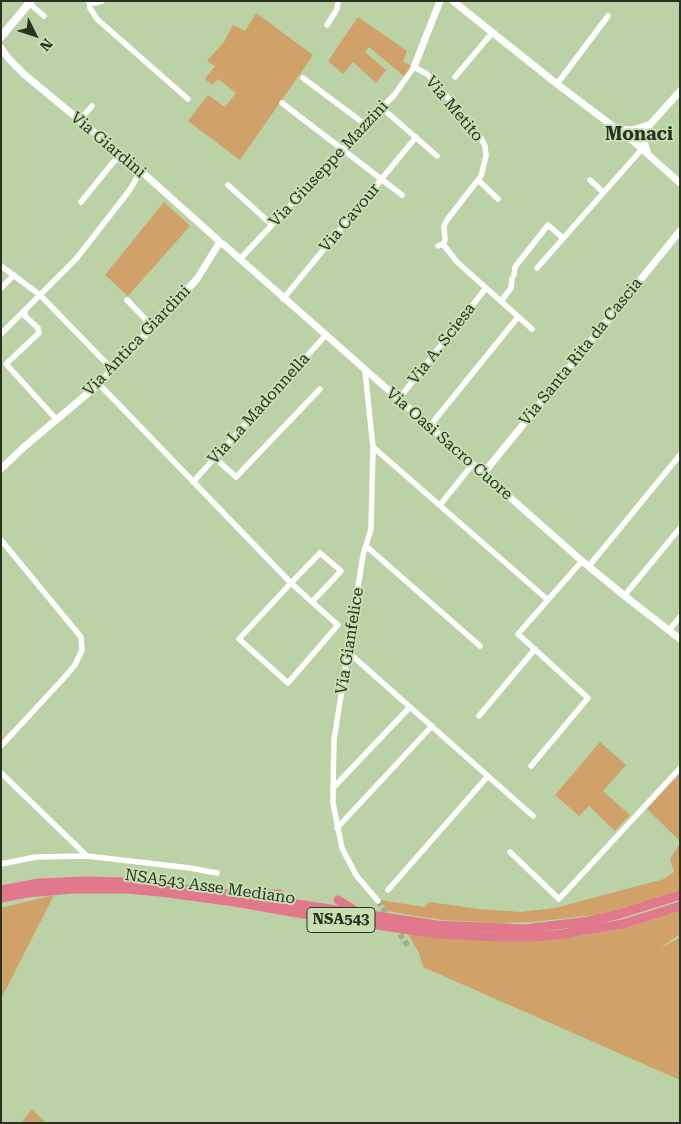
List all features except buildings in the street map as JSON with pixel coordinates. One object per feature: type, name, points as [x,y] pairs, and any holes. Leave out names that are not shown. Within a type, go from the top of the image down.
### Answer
[{"type":"highway","name":"NSA543 Asse Mediano","points":[[1,890],[40,883],[84,881],[158,885],[437,925],[526,928],[589,921],[620,914],[679,895]]},
{"type":"highway","name":"NSA543 Asse Mediano","points":[[1,898],[27,893],[73,889],[135,890],[235,902],[436,934],[498,937],[533,937],[563,934],[623,924],[680,906]]},
{"type":"highway","points":[[237,895],[279,894]]},
{"type":"highway","points":[[338,900],[344,906],[360,914]]},
{"type":"main road","points":[[3,32],[30,2]]},
{"type":"street","points":[[102,1],[96,3],[90,1],[90,8],[97,19],[188,99]]},
{"type":"street","points":[[327,25],[337,9],[338,1]]},
{"type":"street","name":"Via Metito","points":[[440,1],[414,67],[427,74],[481,138],[485,146],[486,156],[482,176],[446,220],[440,245],[532,329]]},
{"type":"street","points":[[453,1],[557,84],[634,142],[680,183]]},
{"type":"street","points":[[30,2],[44,16]]},
{"type":"street","points":[[557,84],[608,16]]},
{"type":"street","points":[[455,77],[492,32]]},
{"type":"street","name":"Via Giardini","points":[[1,48],[25,75],[140,171],[220,243]]},
{"type":"street","name":"Via Giuseppe Mazzini","points":[[240,259],[395,94],[414,67]]},
{"type":"street","points":[[302,78],[366,126]]},
{"type":"street","points":[[634,142],[639,140],[645,129],[680,92]]},
{"type":"street","points":[[282,103],[383,178],[402,195]]},
{"type":"street","points":[[79,121],[92,106]]},
{"type":"street","points":[[382,108],[437,156]]},
{"type":"street","points":[[616,128],[625,130],[645,129]]},
{"type":"street","points":[[645,129],[645,146],[649,156]]},
{"type":"street","name":"Via Cavour","points":[[283,299],[416,137]]},
{"type":"street","points":[[537,268],[642,149]]},
{"type":"street","points":[[81,202],[119,155]]},
{"type":"street","points":[[1,334],[76,259],[130,191],[140,171]]},
{"type":"street","points":[[478,180],[498,199]]},
{"type":"street","points":[[590,180],[603,192]]},
{"type":"street","points":[[228,185],[272,225]]},
{"type":"street","points":[[501,301],[511,288],[515,267],[548,225],[563,238]]},
{"type":"street","name":"Via Santa Rita da Cascia","points":[[482,474],[680,231]]},
{"type":"street","name":"Via Oasi Sacro Cuore","points":[[220,243],[582,561],[624,596],[680,638]]},
{"type":"street","name":"Via Antica Giardini","points":[[1,469],[113,370],[197,279],[220,243]]},
{"type":"street","points":[[1,266],[40,295],[113,370]]},
{"type":"street","points":[[1,288],[14,275]]},
{"type":"street","name":"Via A. Sciesa","points":[[398,400],[486,288]]},
{"type":"street","points":[[127,300],[153,327]]},
{"type":"street","points":[[25,310],[26,316],[38,328],[39,334],[6,364],[56,420]]},
{"type":"street","points":[[429,427],[518,317]]},
{"type":"street","name":"Via La Madonnella","points":[[193,482],[326,336]]},
{"type":"street","name":"Via Gianfelice","points":[[365,371],[373,446],[370,529],[363,554],[334,740],[333,788],[337,828],[342,848],[356,875],[378,901]]},
{"type":"street","points":[[99,384],[290,583],[338,625],[288,683],[239,639],[290,583],[320,553],[341,571],[312,602]]},
{"type":"street","points":[[215,458],[236,477],[320,389]]},
{"type":"street","points":[[373,446],[548,600]]},
{"type":"street","points":[[589,566],[680,455]]},
{"type":"street","points":[[440,505],[472,465]]},
{"type":"street","points":[[624,596],[680,528]]},
{"type":"street","points":[[1,540],[81,637],[82,650],[75,665],[64,679],[1,746]]},
{"type":"street","points":[[366,546],[480,646]]},
{"type":"street","points":[[531,766],[588,698],[518,634],[582,561]]},
{"type":"street","points":[[669,630],[680,617]]},
{"type":"street","points":[[479,716],[535,649]]},
{"type":"street","points":[[349,652],[533,816]]},
{"type":"street","points":[[333,788],[410,708]]},
{"type":"street","points":[[337,828],[432,726]]},
{"type":"street","points":[[510,852],[559,899],[680,768]]},
{"type":"street","points":[[1,773],[87,856]]},
{"type":"street","points":[[388,890],[488,776]]},
{"type":"street","points":[[1,864],[36,856],[87,856],[217,873]]},
{"type":"shaded area","points":[[256,13],[313,55],[240,160],[188,121],[208,95],[225,107],[236,93],[218,79],[212,85],[205,79],[215,66],[207,61],[224,42],[233,25],[245,31]]},
{"type":"shaded area","points":[[358,17],[407,51],[403,62],[412,66],[405,77],[369,47],[365,52],[386,70],[376,83],[353,62],[343,74],[328,61]]},
{"type":"shaded area","points":[[164,202],[190,226],[128,296],[105,275]]},
{"type":"shaded area","points":[[600,742],[626,765],[603,791],[630,815],[615,831],[589,806],[579,816],[555,795]]},
{"type":"shaded area","points":[[680,773],[680,841],[647,809]]},
{"type":"shaded area","points":[[680,843],[680,892],[596,915],[531,922],[499,923],[443,920],[388,911],[380,900],[424,907],[430,902],[478,909],[520,912],[555,908],[664,879],[674,872],[670,859]]},
{"type":"shaded area","points":[[54,895],[1,999],[1,908]]},
{"type":"shaded area","points":[[680,911],[680,934],[658,950],[680,937],[680,1080],[423,967],[419,953],[408,934],[466,940],[546,940],[621,929]]},
{"type":"shaded area","points":[[32,1109],[46,1123],[21,1123]]},
{"type":"tunnel","points":[[378,901],[389,918]]},
{"type":"tunnel","points":[[395,927],[408,946]]},
{"type":"district","name":"Monaci","points":[[639,135]]}]
